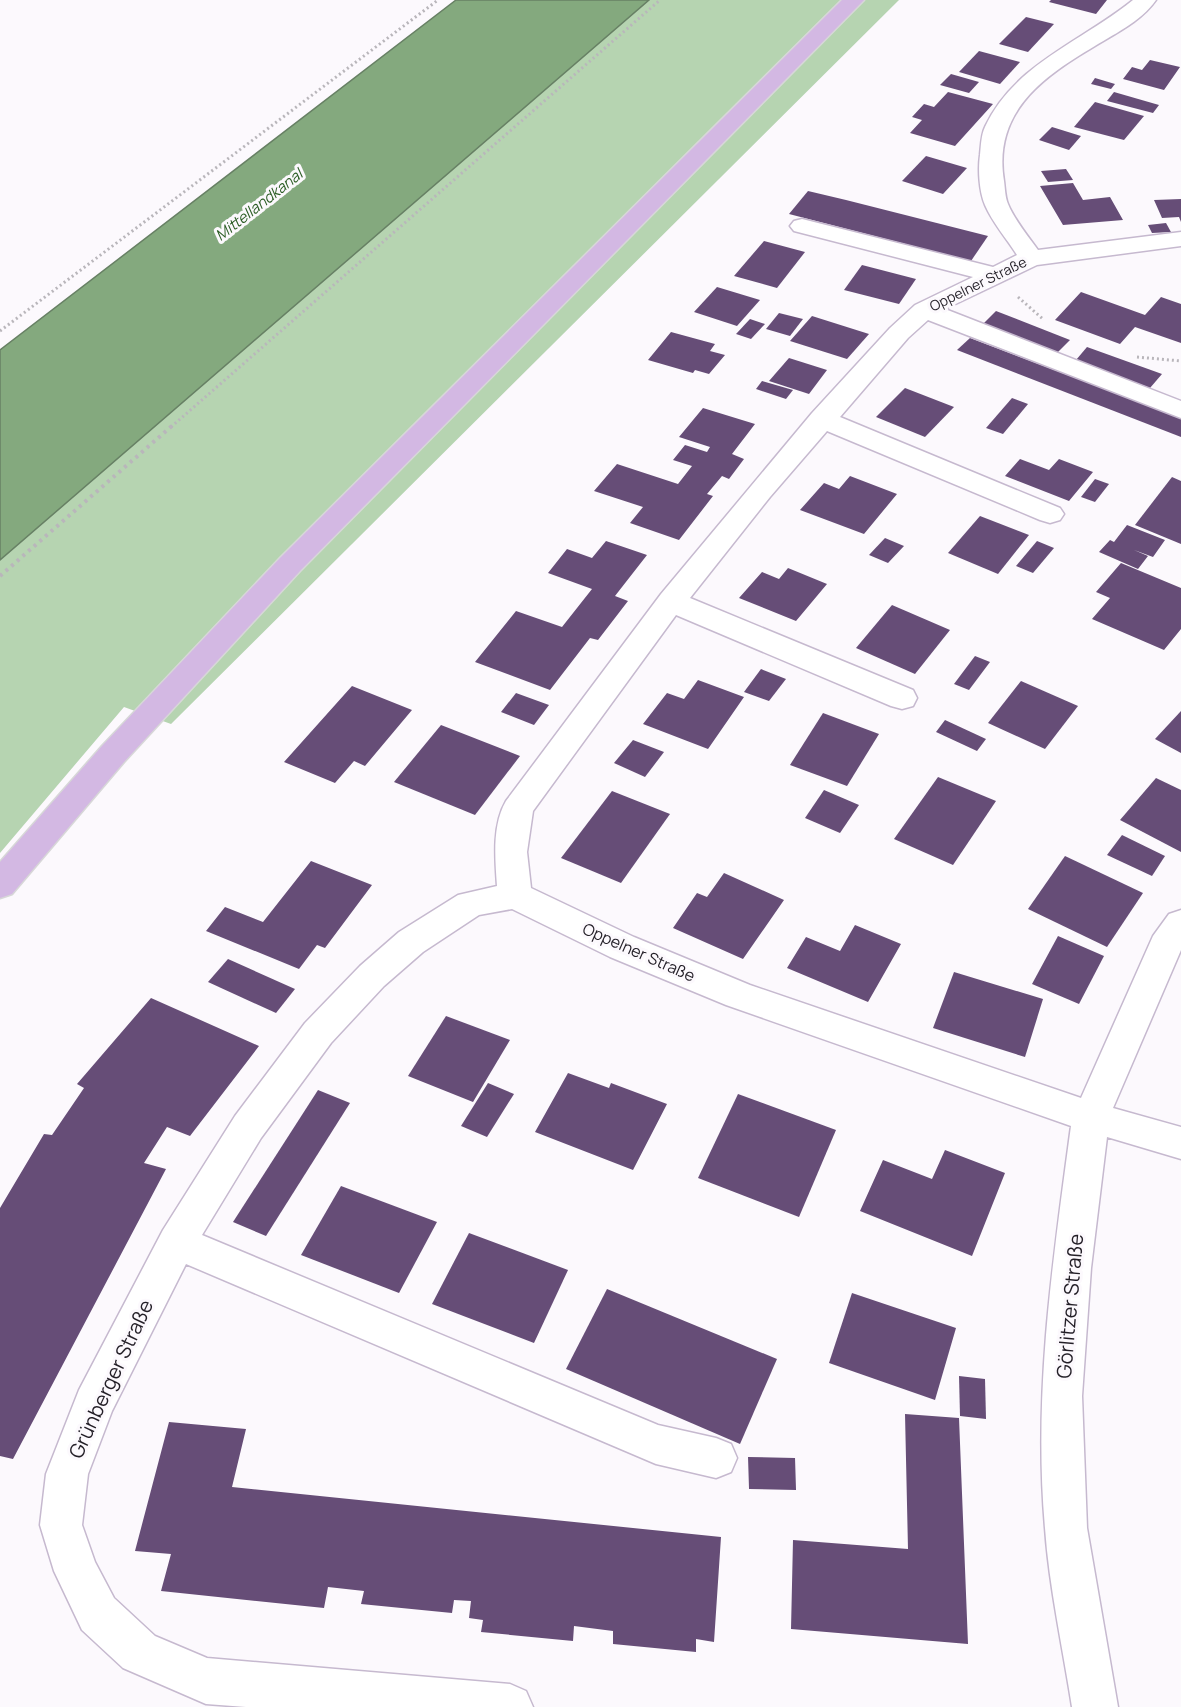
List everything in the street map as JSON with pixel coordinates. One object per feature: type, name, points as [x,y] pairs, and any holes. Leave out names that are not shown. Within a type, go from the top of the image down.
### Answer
[{"type":"main road","points":[[0,885],[102,764],[236,620],[371,481],[854,0]]},
{"type":"street","points":[[1031,258],[996,204],[990,165],[995,129],[1011,103],[1034,77],[1066,54],[1119,22],[1146,0]]},
{"type":"street","points":[[802,226],[996,275]]},
{"type":"street","name":"Oppelner Straße","points":[[1181,239],[1031,258],[924,310],[899,333],[821,419],[671,601],[517,809],[511,852],[515,895],[622,947],[738,994],[1091,1117],[1181,1143]]},
{"type":"street","points":[[924,310],[1181,410]]},
{"type":"street","points":[[821,419],[1050,514]]},
{"type":"street","points":[[671,601],[902,698]]},
{"type":"street","name":"Grünberger Straße","points":[[510,1707],[206,1681],[139,1652],[98,1614],[76,1571],[61,1525],[68,1473],[94,1404],[177,1242],[248,1127],[318,1034],[372,976],[411,942],[470,904],[515,895]]},
{"type":"street","name":"Görlitzer Straße","points":[[1095,1707],[1066,1528],[1062,1396],[1071,1268],[1091,1117],[1165,946],[1181,923]]},
{"type":"street","points":[[177,1242],[656,1444],[716,1458]]},
{"type":"path","points":[[0,331],[438,0]]},
{"type":"path","points":[[0,576],[660,0]]},
{"type":"path","points":[[996,275],[1040,319],[1050,323]]},
{"type":"path","points":[[1128,355],[1144,359],[1181,361]]},
{"type":"shaded area","points":[[649,0],[899,0],[171,724],[124,707],[0,853],[0,560]]},
{"type":"water","name":"Mittellandkanal","points":[[456,0],[649,0],[0,560],[0,350]]},
{"type":"building","points":[[1051,0],[1107,0],[1096,14],[1049,2]]},
{"type":"building","points":[[1026,17],[1054,24],[1028,52],[999,44]]},
{"type":"building","points":[[979,51],[1020,62],[1000,84],[959,72]]},
{"type":"building","points":[[1150,60],[1180,67],[1164,90],[1123,79],[1132,67],[1142,70]]},
{"type":"building","points":[[951,74],[979,82],[969,93],[940,85]]},
{"type":"building","points":[[1095,78],[1115,84],[1111,89],[1091,84]]},
{"type":"building","points":[[948,92],[993,104],[955,146],[910,133],[922,120],[912,117],[924,104],[934,107]]},
{"type":"building","points":[[1114,92],[1159,105],[1153,113],[1107,101]]},
{"type":"building","points":[[1095,102],[1144,116],[1124,140],[1074,127]]},
{"type":"building","points":[[1052,127],[1081,136],[1069,150],[1039,140]]},
{"type":"building","points":[[926,156],[967,168],[943,194],[902,181]]},
{"type":"building","points":[[1066,169],[1073,180],[1048,182],[1041,171]]},
{"type":"building","points":[[1073,183],[1083,200],[1110,197],[1123,220],[1063,225],[1040,186]]},
{"type":"building","points":[[808,191],[988,236],[971,261],[789,214]]},
{"type":"building","points":[[1181,199],[1181,222],[1179,217],[1162,218],[1154,200]]},
{"type":"building","points":[[1166,223],[1171,232],[1152,233],[1148,225]]},
{"type":"building","points":[[764,241],[805,252],[777,288],[734,276]]},
{"type":"building","points":[[862,265],[916,279],[899,304],[844,290]]},
{"type":"building","points":[[717,287],[760,300],[737,326],[694,312]]},
{"type":"building","points":[[1081,292],[1145,315],[1161,297],[1181,304],[1181,343],[1135,327],[1120,344],[1055,320]]},
{"type":"building","points":[[996,311],[1070,340],[1057,353],[983,324]]},
{"type":"building","points":[[779,313],[803,319],[790,336],[766,329]]},
{"type":"building","points":[[812,316],[869,334],[847,359],[790,341]]},
{"type":"building","points":[[750,319],[765,324],[751,339],[736,334]]},
{"type":"building","points":[[671,332],[715,344],[710,351],[725,355],[709,374],[695,370],[693,373],[648,360]]},
{"type":"building","points":[[970,338],[1181,418],[1181,437],[957,350]]},
{"type":"building","points":[[1087,347],[1162,374],[1150,388],[1076,360]]},
{"type":"building","points":[[789,358],[827,370],[809,394],[769,381]]},
{"type":"building","points":[[762,381],[793,390],[786,399],[756,389]]},
{"type":"building","points":[[905,388],[954,407],[925,437],[876,417]]},
{"type":"building","points":[[1012,398],[1028,404],[1003,434],[986,428]]},
{"type":"building","points":[[703,408],[755,424],[732,454],[744,459],[729,479],[722,476],[707,494],[713,496],[679,540],[630,523],[643,507],[594,491],[617,464],[678,484],[692,466],[673,460],[685,445],[707,452],[710,447],[679,437]]},
{"type":"building","points":[[1020,459],[1049,470],[1059,459],[1093,472],[1069,501],[1005,476]]},
{"type":"building","points":[[850,476],[897,494],[864,534],[800,510],[824,483],[839,489]]},
{"type":"building","points":[[1172,477],[1181,481],[1181,544],[1135,525]]},
{"type":"building","points":[[1095,479],[1109,484],[1095,502],[1081,497]]},
{"type":"building","points":[[980,516],[1029,535],[998,574],[948,553]]},
{"type":"building","points":[[1127,525],[1165,540],[1153,557],[1134,550],[1148,556],[1138,569],[1099,552],[1110,540],[1114,542]]},
{"type":"building","points":[[885,538],[904,546],[888,563],[869,555]]},
{"type":"building","points":[[606,541],[647,555],[615,596],[628,601],[598,640],[590,638],[550,690],[475,662],[516,611],[562,627],[592,589],[548,573],[567,549],[592,558]]},
{"type":"building","points":[[1037,541],[1054,548],[1033,573],[1016,566]]},
{"type":"building","points":[[1121,563],[1181,588],[1181,629],[1164,650],[1092,619],[1110,598],[1096,592]]},
{"type":"building","points":[[788,568],[827,584],[796,621],[739,598],[762,572],[779,579]]},
{"type":"building","points":[[892,605],[950,630],[915,674],[856,648]]},
{"type":"building","points":[[975,656],[990,662],[969,690],[954,684]]},
{"type":"building","points":[[761,669],[786,679],[769,701],[744,692]]},
{"type":"building","points":[[698,680],[744,697],[708,749],[643,724],[667,693],[684,699]]},
{"type":"building","points":[[1021,681],[1078,706],[1045,749],[988,723]]},
{"type":"building","points":[[352,686],[412,710],[365,766],[354,761],[335,783],[284,762]]},
{"type":"building","points":[[516,693],[549,705],[534,725],[501,712]]},
{"type":"building","points":[[1181,711],[1181,753],[1155,739]]},
{"type":"building","points":[[823,713],[879,734],[847,786],[790,765]]},
{"type":"building","points":[[945,720],[986,739],[977,751],[936,732]]},
{"type":"building","points":[[441,725],[520,756],[475,815],[394,782]]},
{"type":"building","points":[[633,740],[664,752],[645,777],[614,763]]},
{"type":"building","points":[[938,777],[996,801],[953,865],[894,839]]},
{"type":"building","points":[[1156,778],[1181,790],[1181,852],[1120,820]]},
{"type":"building","points":[[824,790],[859,805],[840,833],[805,818]]},
{"type":"building","points":[[612,791],[670,814],[621,883],[561,858]]},
{"type":"building","points":[[1122,835],[1165,856],[1152,876],[1107,855]]},
{"type":"building","points":[[1065,856],[1143,893],[1107,947],[1028,909]]},
{"type":"building","points":[[311,861],[372,885],[325,948],[317,945],[299,969],[206,931],[225,907],[263,922]]},
{"type":"building","points":[[724,873],[784,900],[743,959],[673,928],[697,893],[707,897]]},
{"type":"building","points":[[855,925],[901,944],[868,1002],[787,968],[806,937],[840,951]]},
{"type":"building","points":[[1058,936],[1104,956],[1079,1004],[1032,984]]},
{"type":"building","points":[[228,959],[295,989],[276,1013],[208,982]]},
{"type":"building","points":[[954,972],[1043,999],[1025,1057],[933,1028]]},
{"type":"building","points":[[151,998],[259,1046],[190,1136],[167,1127],[144,1163],[166,1169],[13,1459],[0,1456],[0,1208],[44,1134],[52,1135],[84,1088],[77,1084]]},
{"type":"building","points":[[446,1016],[510,1040],[473,1102],[408,1076]]},
{"type":"building","points":[[568,1073],[609,1088],[611,1083],[667,1104],[633,1170],[535,1132]]},
{"type":"building","points":[[488,1083],[514,1094],[487,1137],[461,1126]]},
{"type":"building","points":[[318,1090],[350,1103],[266,1236],[233,1222]]},
{"type":"building","points":[[738,1094],[836,1130],[799,1217],[698,1178]]},
{"type":"building","points":[[945,1150],[1005,1173],[972,1256],[860,1211],[883,1160],[932,1179]]},
{"type":"building","points":[[341,1186],[437,1222],[399,1293],[301,1255]]},
{"type":"building","points":[[469,1233],[568,1270],[534,1343],[432,1304]]},
{"type":"building","points":[[607,1289],[777,1359],[740,1444],[566,1369]]},
{"type":"building","points":[[852,1293],[956,1328],[935,1400],[829,1363]]},
{"type":"building","points":[[959,1376],[985,1379],[986,1419],[960,1416]]},
{"type":"building","points":[[905,1414],[959,1418],[968,1644],[791,1629],[793,1540],[908,1549]]},
{"type":"building","points":[[169,1422],[246,1429],[232,1487],[721,1537],[714,1642],[696,1639],[696,1652],[613,1644],[613,1631],[574,1626],[573,1641],[481,1632],[483,1620],[469,1618],[471,1601],[454,1600],[452,1613],[361,1604],[364,1591],[328,1587],[324,1608],[161,1591],[171,1554],[135,1551]]},
{"type":"building","points":[[748,1457],[795,1458],[796,1490],[749,1489]]}]
